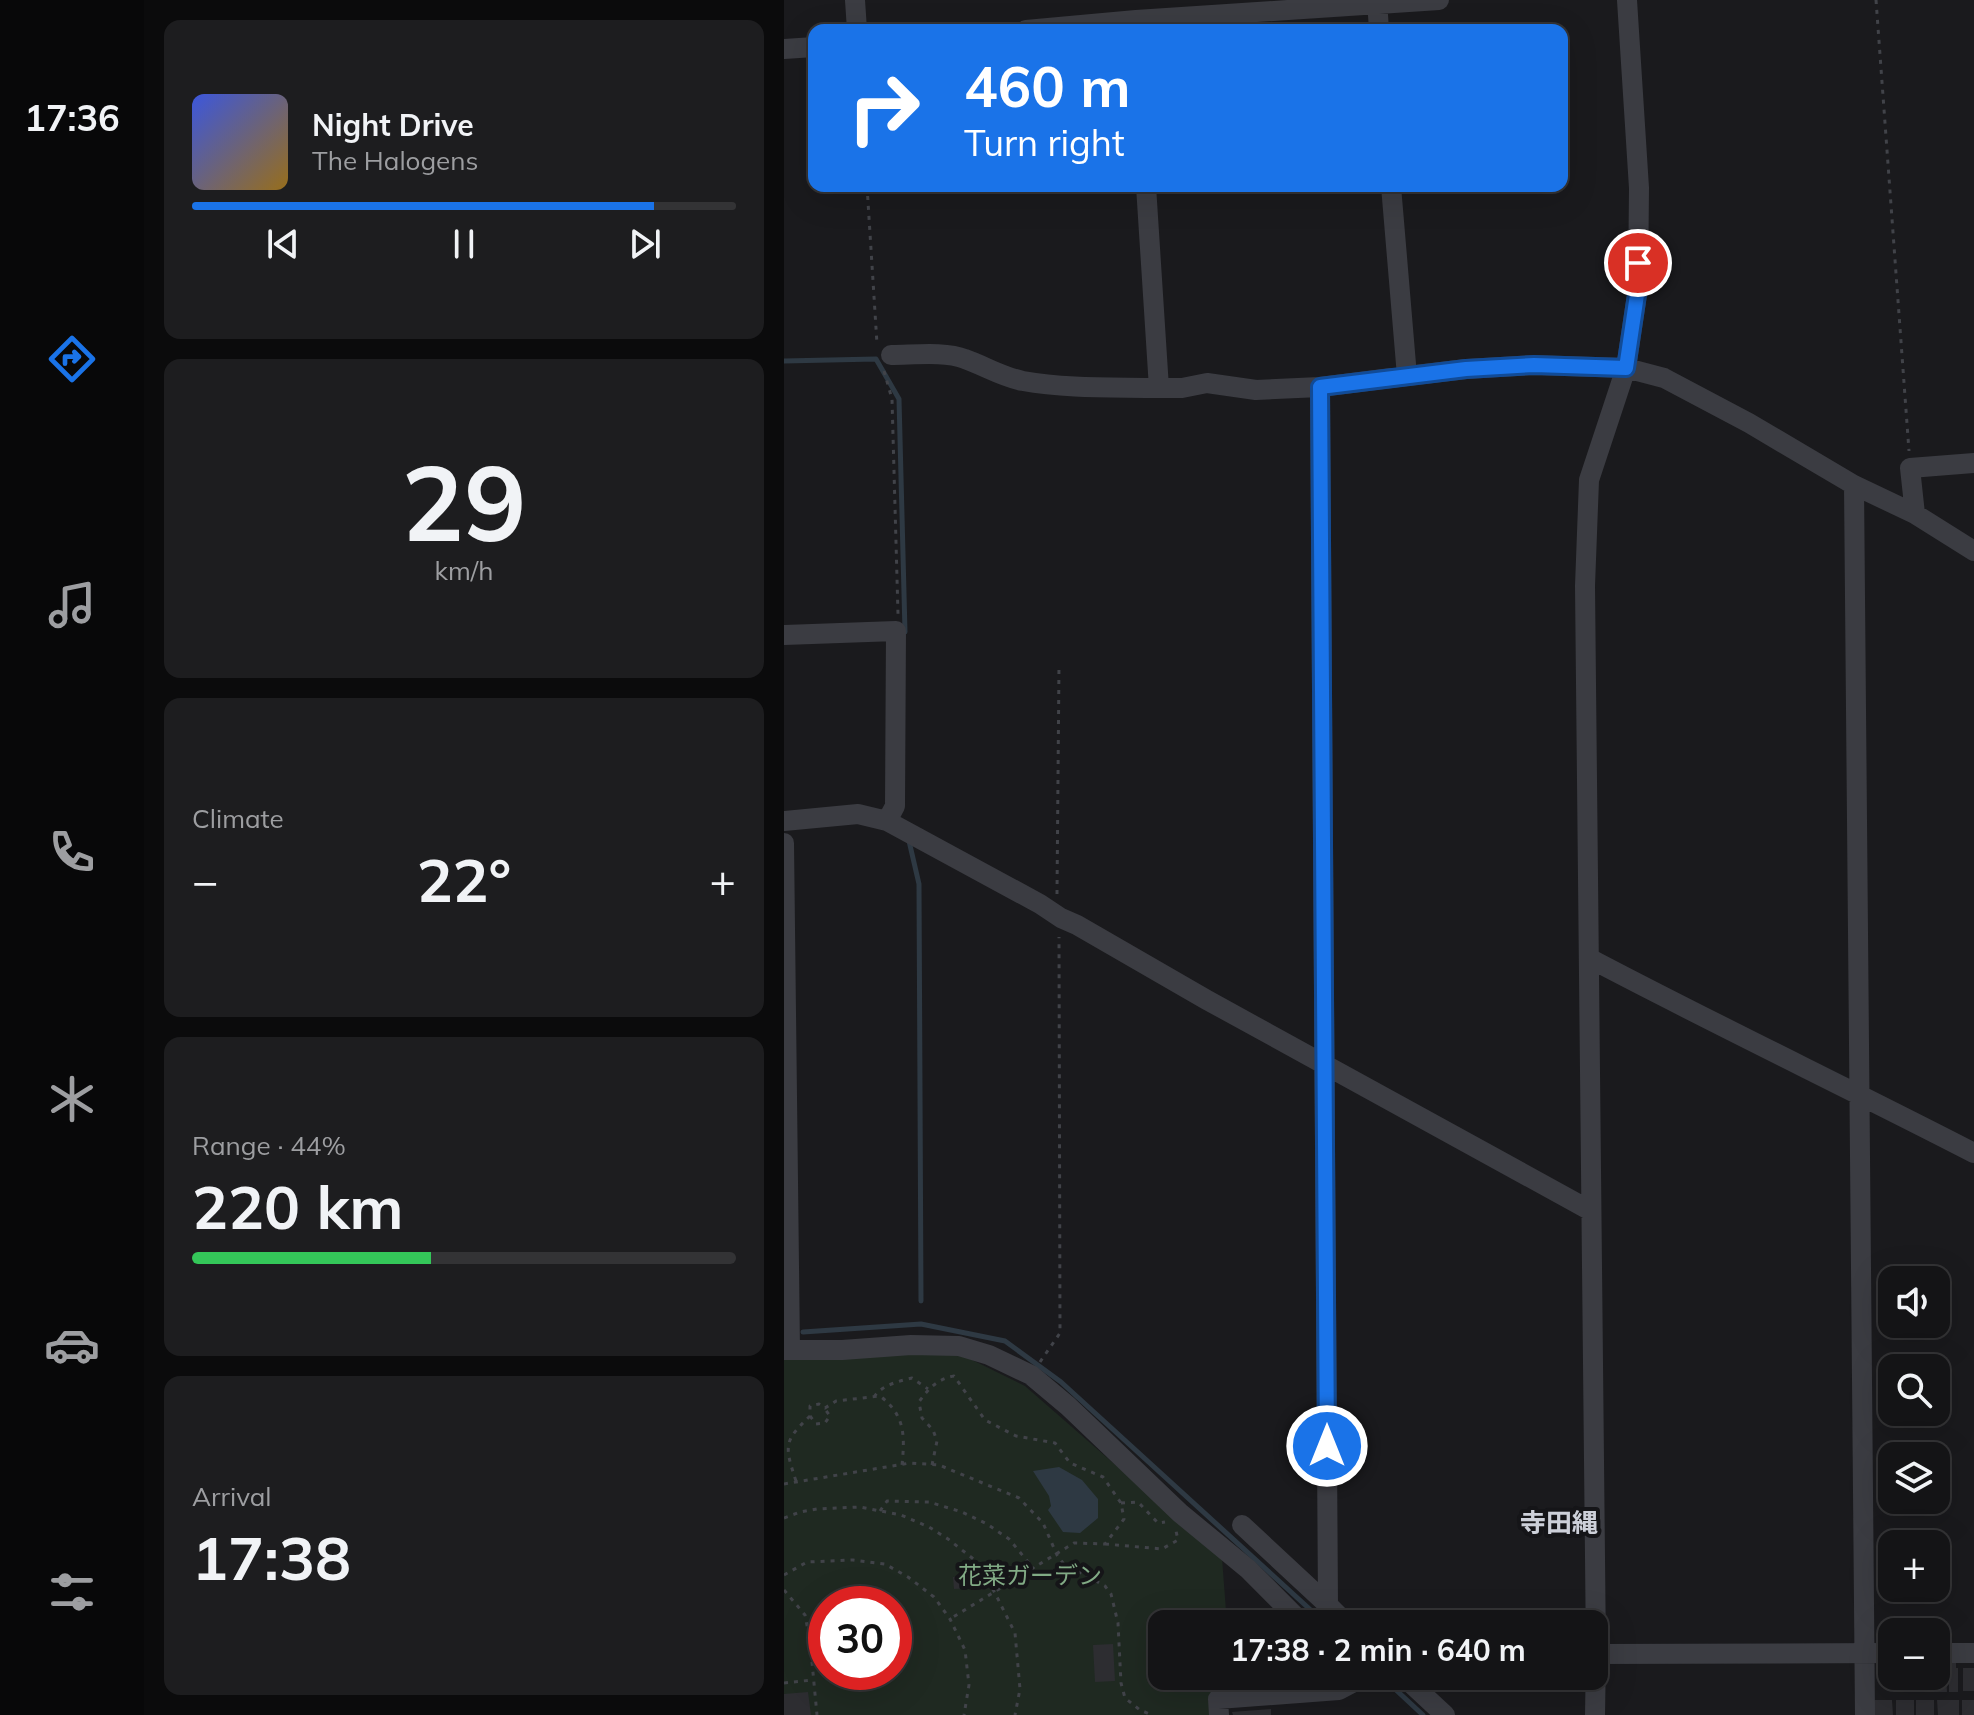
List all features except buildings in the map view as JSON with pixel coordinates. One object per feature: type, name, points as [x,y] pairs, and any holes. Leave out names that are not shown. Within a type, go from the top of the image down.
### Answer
[{"type":"street","points":[[855,0],[857,24]]},
{"type":"street","points":[[1076,24],[1135,17],[1439,0]]},
{"type":"street","points":[[1596,1610],[1585,586],[1589,480],[1626,368],[1638,288],[1639,202],[1627,0]]},
{"type":"street","points":[[1378,2],[1379,24]]},
{"type":"street","points":[[784,49],[808,47]]},
{"type":"street","points":[[1146,192],[1159,388]]},
{"type":"street","points":[[1392,192],[1407,376]]},
{"type":"street","points":[[884,355],[962,357],[988,370],[1020,380],[1054,384],[1182,388],[1207,383],[1256,390],[1320,387],[1466,369],[1534,365],[1626,368],[1664,378],[1749,423],[1854,485],[1915,514],[1974,551]]},
{"type":"street","points":[[1320,387],[1328,1605]]},
{"type":"street","points":[[1915,514],[1910,468],[1974,463]]},
{"type":"street","points":[[1854,485],[1865,1715]]},
{"type":"street","points":[[784,635],[896,631],[895,806],[887,821]]},
{"type":"street","points":[[784,821],[858,814],[887,821],[1591,1211]]},
{"type":"street","points":[[784,843],[787,1350],[959,1346],[989,1355],[1031,1375],[1180,1513],[1258,1558],[1333,1610]]},
{"type":"street","points":[[1589,958],[1974,1153]]},
{"type":"street","points":[[1242,1525],[1258,1558],[1293,1610]]},
{"type":"street","points":[[1608,1654],[1878,1653]]},
{"type":"street","points":[[1950,1653],[1974,1653]]},
{"type":"street","points":[[1219,1715],[1218,1699],[1339,1690]]},
{"type":"street","points":[[1418,1690],[1445,1715]]},
{"type":"street","points":[[1595,1690],[1595,1715]]},
{"type":"path","points":[[1876,0],[1910,468]]},
{"type":"path","points":[[868,192],[884,355],[892,399],[898,616]]},
{"type":"path","points":[[1031,1375],[1060,1333],[1059,664]]},
{"type":"path","points":[[932,1465],[937,1441],[933,1430],[922,1418],[919,1402],[928,1389],[943,1378],[954,1376],[985,1420],[1016,1436],[1055,1443],[1070,1463],[1103,1477],[1121,1503],[1124,1519],[1105,1544]]},
{"type":"path","points":[[874,1397],[877,1392],[900,1380],[912,1378],[928,1389]]},
{"type":"path","points":[[825,1408],[836,1401],[880,1396],[893,1406],[903,1430],[902,1465]]},
{"type":"path","points":[[819,1404],[825,1408],[830,1416],[825,1423],[816,1424],[810,1416],[810,1406],[819,1404]]},
{"type":"path","points":[[796,1482],[784,1447],[790,1431],[810,1416]]},
{"type":"path","points":[[784,1484],[902,1465],[939,1465],[1019,1498],[1043,1523],[1063,1563],[1105,1586],[1111,1594],[1118,1623],[1121,1683],[1125,1698],[1152,1715]]},
{"type":"path","points":[[880,1511],[887,1501],[929,1502],[962,1512],[1009,1539],[1034,1569]]},
{"type":"path","points":[[1121,1503],[1138,1502],[1158,1523],[1167,1522]]},
{"type":"path","points":[[784,1518],[817,1509],[860,1507],[901,1515],[929,1527],[976,1561],[1015,1633],[1020,1689],[1015,1715]]},
{"type":"path","points":[[950,1619],[1074,1543],[1162,1549],[1178,1540],[1175,1529]]},
{"type":"path","points":[[784,1575],[807,1562],[824,1560],[885,1564],[934,1597],[950,1619],[965,1650],[969,1685],[964,1715]]},
{"type":"path","points":[[784,1590],[805,1615],[808,1631]]},
{"type":"path","points":[[784,1683],[808,1681]]},
{"type":"path","points":[[815,1690],[817,1715]]},
{"type":"green space","name":"花菜ガーデン","points":[[952,1350],[1025,1386],[1222,1558],[1226,1610],[1148,1610],[1148,1690],[1214,1690],[1216,1715],[784,1715],[784,1357]]},
{"type":"shaded area","points":[[1059,1467],[1082,1480],[1098,1499],[1098,1518],[1080,1533],[1063,1532],[1048,1510],[1051,1506],[1049,1496],[1033,1471]]},
{"type":"waterway","points":[[784,361],[876,359],[899,399],[905,632]]},
{"type":"waterway","points":[[909,841],[919,884],[921,1301]]},
{"type":"waterway","points":[[803,1332],[921,1324],[1005,1341],[1061,1382],[1311,1610]]},
{"type":"waterway","points":[[1396,1690],[1423,1715]]},
{"type":"district","name":"寺田縄","points":[[1559,1523]]},
{"type":"route","points":[[1327,1446],[1320,387],[1466,369],[1534,365],[1626,368],[1638,288],[1638,263]]}]
